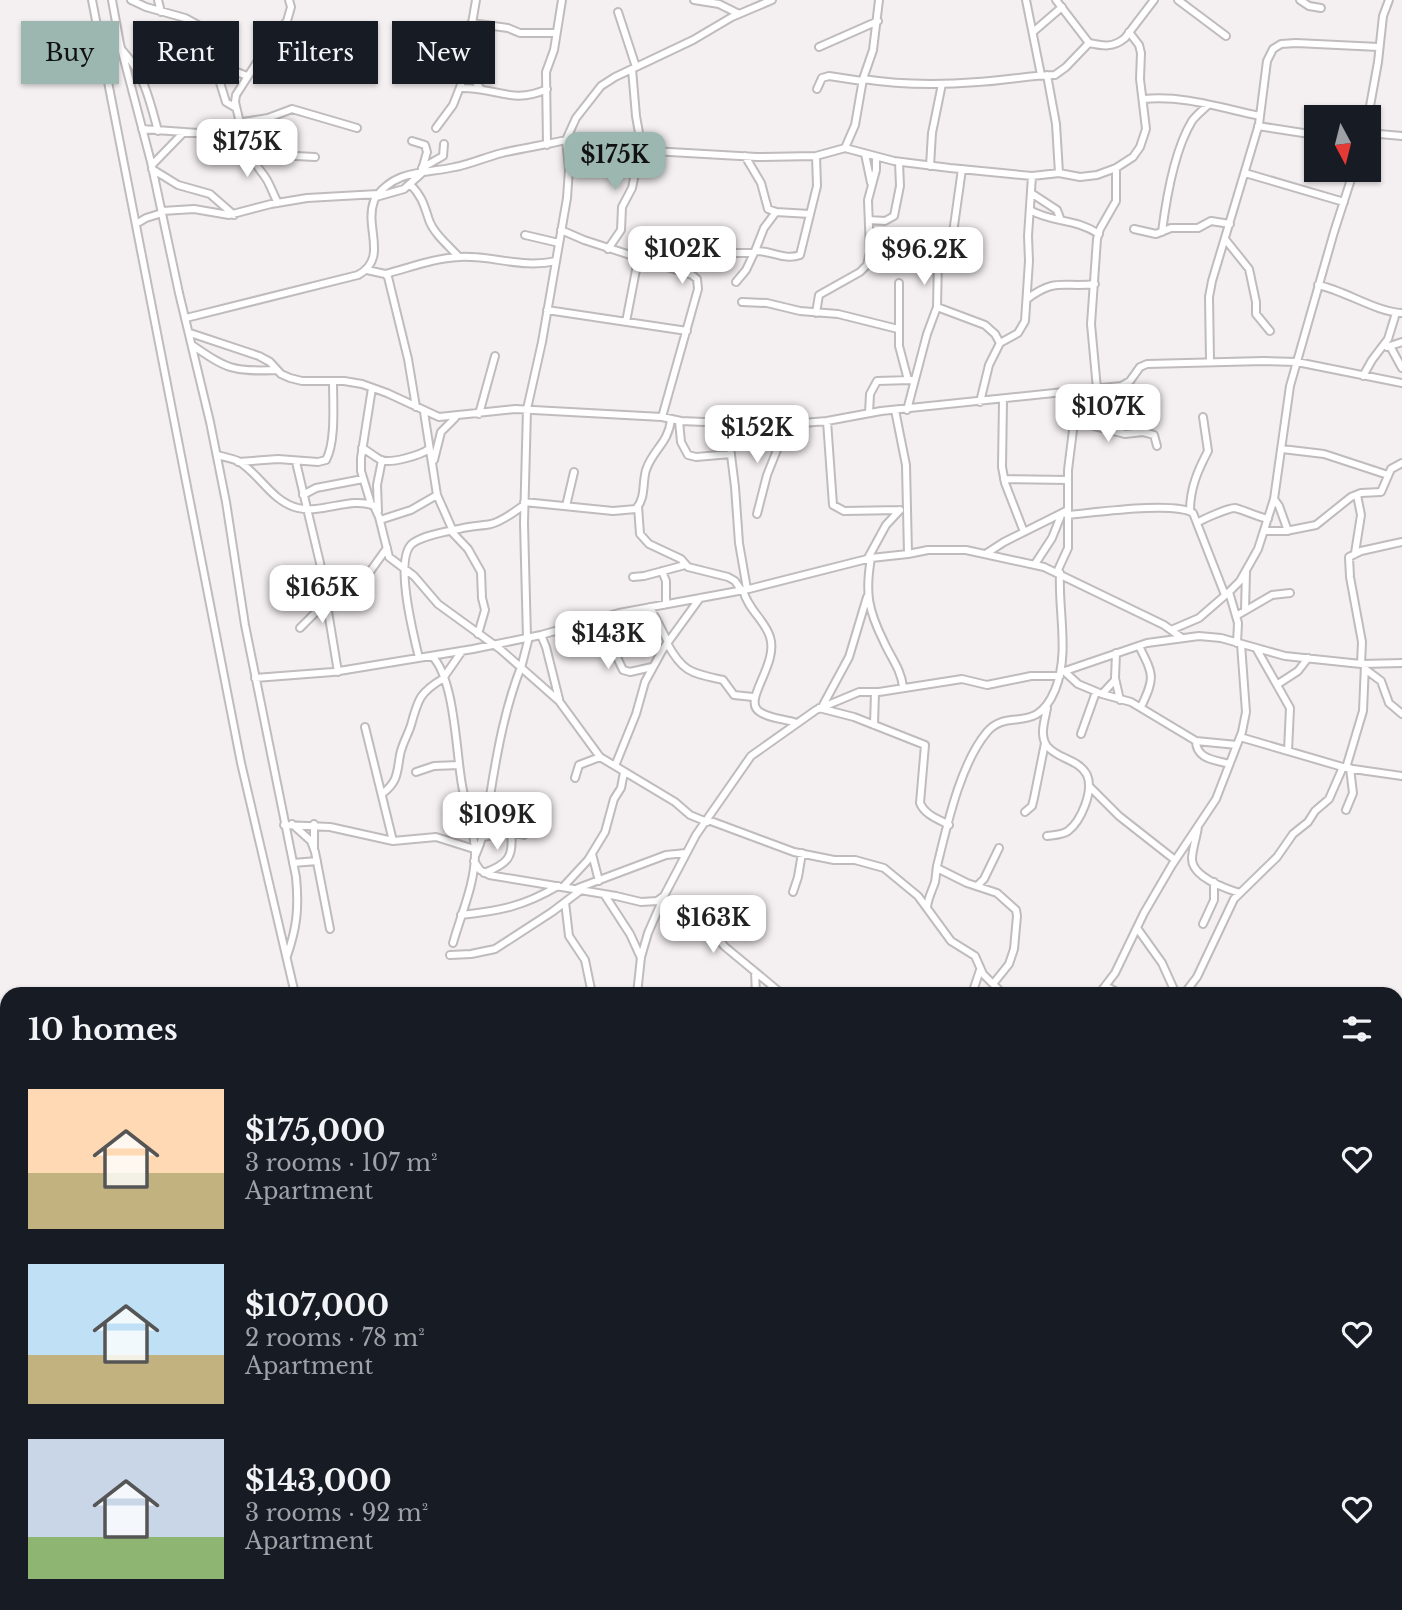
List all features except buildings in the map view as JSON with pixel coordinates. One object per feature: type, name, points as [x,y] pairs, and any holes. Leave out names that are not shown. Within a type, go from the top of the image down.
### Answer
[{"type":"street","points":[[92,0],[241,763],[293,987]]},
{"type":"street","points":[[111,0],[217,455],[255,678],[288,824],[299,902],[296,928],[287,957]]},
{"type":"street","points":[[131,0],[191,21]]},
{"type":"street","points":[[158,0],[161,12]]},
{"type":"street","points":[[240,123],[236,95],[273,37],[287,21],[291,7],[289,0]]},
{"type":"street","points":[[471,21],[476,0]]},
{"type":"street","points":[[547,145],[546,69],[554,50],[562,0]]},
{"type":"street","points":[[694,0],[719,4],[739,14]]},
{"type":"street","points":[[453,943],[474,855],[483,837],[502,731],[528,637],[524,503],[527,409],[569,181],[566,140],[576,118],[601,86],[693,40],[713,27],[772,0]]},
{"type":"street","points":[[845,148],[855,125],[862,80],[873,50],[879,0]]},
{"type":"street","points":[[1026,0],[1056,124],[1059,173]]},
{"type":"street","points":[[1056,0],[1089,43],[1111,46],[1119,43],[1154,0]]},
{"type":"street","points":[[1300,0],[1309,6],[1321,8]]},
{"type":"street","points":[[1370,105],[1383,16],[1389,0]]},
{"type":"street","points":[[1182,1],[1226,36]]},
{"type":"street","points":[[1033,32],[1062,7]]},
{"type":"street","points":[[608,248],[621,230],[622,207],[632,188],[641,144],[636,116],[634,68],[618,12]]},
{"type":"street","points":[[818,47],[878,21]]},
{"type":"street","points":[[495,26],[520,33],[556,33]]},
{"type":"street","points":[[641,144],[652,150],[745,156],[816,156],[845,148],[899,162],[930,166],[1032,176],[1059,173],[1090,177],[1116,168],[1133,158],[1140,148],[1146,129],[1140,79],[1141,53],[1139,45],[1129,32]]},
{"type":"street","points":[[817,89],[822,78],[829,76],[891,84],[942,84],[1055,75],[1089,43]]},
{"type":"street","points":[[1209,361],[1209,297],[1258,126],[1267,61],[1273,49],[1281,44],[1296,43],[1379,47]]},
{"type":"street","points":[[121,49],[136,65],[158,131]]},
{"type":"street","points":[[239,73],[247,76]]},
{"type":"street","points":[[220,84],[226,102],[236,108]]},
{"type":"street","points":[[436,128],[453,105],[461,84]]},
{"type":"street","points":[[477,84],[480,88]]},
{"type":"street","points":[[930,166],[932,133],[942,84]]},
{"type":"street","points":[[460,88],[480,88],[522,97],[547,89]]},
{"type":"street","points":[[1144,99],[1165,97],[1260,116]]},
{"type":"street","points":[[1162,232],[1184,138],[1193,120],[1208,104]]},
{"type":"street","points":[[142,129],[204,132],[268,118],[292,109],[358,128]]},
{"type":"street","points":[[1258,126],[1304,133]]},
{"type":"street","points":[[152,167],[184,132]]},
{"type":"street","points":[[204,132],[212,139],[237,141],[276,155],[315,157]]},
{"type":"street","points":[[1381,134],[1402,136]]},
{"type":"street","points":[[186,318],[358,275],[367,270],[374,259],[373,203],[377,196],[401,177],[482,161],[498,154],[566,140]]},
{"type":"street","points":[[412,141],[425,145],[427,149],[422,171]]},
{"type":"street","points":[[444,144],[445,154],[455,167]]},
{"type":"street","points":[[257,147],[256,167],[278,203]]},
{"type":"street","points":[[136,224],[162,212],[194,209],[234,215],[307,198],[377,196],[404,189],[445,154]]},
{"type":"street","points":[[864,154],[872,184]]},
{"type":"street","points":[[745,156],[761,183],[768,209],[810,214]]},
{"type":"street","points":[[687,273],[694,256],[701,250],[713,253],[754,252],[797,257],[802,250],[817,187],[816,156]]},
{"type":"street","points":[[816,313],[819,295],[860,272],[867,264],[870,252],[868,200],[877,157]]},
{"type":"street","points":[[869,220],[885,221],[894,216],[896,198],[901,186],[899,162]]},
{"type":"street","points":[[152,167],[178,185],[210,194],[234,215]]},
{"type":"street","points":[[1102,428],[1100,413],[1104,400],[1091,324],[1099,234],[1116,201],[1116,168]]},
{"type":"street","points":[[907,410],[911,380],[937,307],[938,258],[948,247],[953,233],[962,169]]},
{"type":"street","points":[[1245,173],[1344,202]]},
{"type":"street","points":[[979,402],[989,365],[1000,344],[1023,328],[1028,286],[1032,176]]},
{"type":"street","points":[[1171,630],[1199,618],[1227,594],[1240,581],[1258,549],[1274,499],[1290,386],[1350,182]]},
{"type":"street","points":[[410,184],[422,199],[435,230],[459,257]]},
{"type":"street","points":[[1031,192],[1057,210],[1060,218]]},
{"type":"street","points":[[1030,210],[1040,215],[1080,224],[1099,234]]},
{"type":"street","points":[[736,282],[746,270],[764,228],[776,212]]},
{"type":"street","points":[[1134,229],[1149,233],[1171,228],[1198,228],[1211,221],[1230,224]]},
{"type":"street","points":[[561,230],[687,273],[697,279],[687,331],[662,417]]},
{"type":"street","points":[[525,235],[559,243]]},
{"type":"street","points":[[1225,239],[1249,269],[1256,314],[1270,331]]},
{"type":"street","points":[[367,270],[386,273],[459,257],[523,265],[556,261]]},
{"type":"street","points":[[626,322],[636,257]]},
{"type":"street","points":[[374,259],[388,277],[408,359],[416,407]]},
{"type":"street","points":[[899,283],[898,329],[903,365],[911,380]]},
{"type":"street","points":[[1027,299],[1047,286],[1065,283],[1095,284]]},
{"type":"street","points":[[1318,285],[1399,313],[1388,339],[1363,376]]},
{"type":"street","points":[[1028,286],[1047,286]]},
{"type":"street","points":[[742,302],[767,303],[800,311],[838,314],[898,329]]},
{"type":"street","points":[[937,307],[985,325],[995,334],[1000,344]]},
{"type":"street","points":[[547,310],[687,331]]},
{"type":"street","points":[[190,333],[259,356],[270,362],[281,374],[302,381],[344,381],[372,388],[439,417],[515,408],[662,417],[679,421],[787,425],[869,413],[1121,386],[1147,364],[1209,361],[1297,362],[1402,383]]},
{"type":"street","points":[[1382,348],[1402,342]]},
{"type":"street","points":[[192,345],[222,366],[231,369],[276,370]]},
{"type":"street","points":[[1391,346],[1402,368]]},
{"type":"street","points":[[479,414],[495,356]]},
{"type":"street","points":[[869,413],[872,386],[877,382],[911,380]]},
{"type":"street","points":[[217,455],[238,462],[326,460],[333,422],[333,382]]},
{"type":"street","points":[[372,388],[361,471],[371,504],[379,517]]},
{"type":"street","points":[[1025,812],[1029,810],[1034,798],[1045,743],[1043,732],[1047,706],[1062,673],[1058,573],[1068,552],[1068,480],[1078,390]]},
{"type":"street","points":[[1003,400],[1002,467],[1024,532]]},
{"type":"street","points":[[895,410],[906,465],[908,554]]},
{"type":"street","points":[[424,412],[437,495],[452,531],[468,549],[481,572],[485,610],[478,634]]},
{"type":"street","points":[[432,465],[441,432],[456,417]]},
{"type":"street","points":[[1105,986],[1115,973],[1175,860],[1216,799],[1240,737],[1246,712],[1236,616],[1190,511],[1191,493],[1200,463],[1208,451],[1203,418]]},
{"type":"street","points":[[671,420],[666,440],[654,454],[646,471],[643,498],[639,506],[639,528],[643,539],[681,559],[685,565]]},
{"type":"street","points":[[679,421],[681,443],[688,455],[696,457],[731,454]]},
{"type":"street","points":[[827,421],[832,505],[844,511],[900,510]]},
{"type":"street","points":[[1074,421],[1125,434],[1150,433],[1154,435],[1157,446]]},
{"type":"street","points":[[727,423],[743,590],[747,603],[766,630],[771,643],[769,667],[753,697],[754,707],[774,718],[797,723]]},
{"type":"street","points":[[757,514],[767,475],[787,425]]},
{"type":"street","points":[[362,448],[382,460],[417,456],[429,449]]},
{"type":"street","points":[[1282,449],[1324,454],[1388,475]]},
{"type":"street","points":[[382,460],[377,485],[379,517],[389,556],[414,576],[438,604],[493,645],[559,701],[600,757],[674,802],[690,815],[802,853],[834,860],[855,860],[884,868],[918,896],[951,941],[979,960],[980,970],[974,987]]},
{"type":"street","points":[[238,462],[278,498],[295,507],[307,509],[371,504]]},
{"type":"street","points":[[296,462],[320,563],[338,671]]},
{"type":"street","points":[[1265,531],[1288,531],[1316,525],[1338,506],[1357,495],[1381,492],[1391,469],[1402,463]]},
{"type":"street","points":[[566,506],[574,472]]},
{"type":"street","points":[[303,495],[316,488],[363,479]]},
{"type":"street","points":[[1004,479],[1068,480]]},
{"type":"street","points":[[379,517],[411,510],[437,495]]},
{"type":"street","points":[[1355,553],[1361,515],[1357,495]]},
{"type":"street","points":[[1274,499],[1288,531]]},
{"type":"street","points":[[419,658],[413,634],[405,570],[405,552],[414,542],[493,523],[524,503],[622,512],[639,506]]},
{"type":"street","points":[[821,708],[849,657],[867,596],[869,558],[886,525],[907,504]]},
{"type":"street","points":[[987,553],[1004,542],[1066,513],[1160,508],[1190,511]]},
{"type":"street","points":[[1197,523],[1212,514],[1222,514],[1231,508],[1268,519]]},
{"type":"street","points":[[1035,564],[1066,513]]},
{"type":"street","points":[[1189,987],[1197,977],[1234,899],[1277,857],[1293,834],[1329,799],[1346,768],[1363,711],[1364,666],[1348,562],[1350,555],[1355,553],[1402,542]]},
{"type":"street","points":[[300,628],[326,603],[349,594],[364,580],[387,548]]},
{"type":"street","points":[[255,678],[338,671],[462,651],[541,635],[595,619],[666,603],[743,590],[869,558],[928,550],[965,550],[1035,564],[1058,573],[1182,638]]},
{"type":"street","points":[[633,577],[685,565],[735,581],[743,590]]},
{"type":"street","points":[[662,570],[666,581],[666,603]]},
{"type":"street","points":[[1245,610],[1246,570]]},
{"type":"street","points":[[1236,616],[1277,593],[1290,593]]},
{"type":"street","points":[[867,596],[870,611],[884,644],[897,664],[903,687]]},
{"type":"street","points":[[615,766],[636,714],[641,690],[652,667],[700,597]]},
{"type":"street","points":[[650,607],[677,661],[686,670],[723,680],[734,695],[753,697]]},
{"type":"street","points":[[595,619],[603,641],[615,653],[622,670],[630,672],[652,667]]},
{"type":"street","points":[[541,635],[549,655],[559,701]]},
{"type":"street","points":[[639,987],[641,958],[659,901],[686,853],[751,756],[797,723],[848,695],[962,679],[987,685],[1062,673],[1139,646],[1199,636],[1221,638],[1285,656],[1364,666],[1402,663]]},
{"type":"street","points":[[1139,646],[1152,680],[1141,707]]},
{"type":"street","points":[[1242,661],[1256,649]]},
{"type":"street","points":[[1256,649],[1290,708],[1288,751]]},
{"type":"street","points":[[383,793],[398,775],[402,745],[421,695],[444,678],[462,651]]},
{"type":"street","points":[[1116,653],[1115,680],[1120,700]]},
{"type":"street","points":[[432,656],[448,689],[462,788],[472,821],[474,855],[484,873]]},
{"type":"street","points":[[1278,684],[1298,671],[1308,658]]},
{"type":"street","points":[[1364,666],[1381,681],[1390,703],[1402,714]]},
{"type":"street","points":[[1062,673],[1078,684],[1141,707],[1196,741],[1237,745]]},
{"type":"street","points":[[1081,734],[1099,693],[1115,680]]},
{"type":"street","points":[[874,725],[875,692]]},
{"type":"street","points":[[927,908],[967,768],[988,731],[1003,722],[1028,719],[1040,714],[1047,706]]},
{"type":"street","points":[[821,708],[854,717],[925,745],[920,803],[922,809],[949,825]]},
{"type":"street","points":[[365,727],[393,841]]},
{"type":"street","points":[[1240,737],[1346,768],[1402,776]]},
{"type":"street","points":[[1196,741],[1200,753],[1206,758],[1229,764]]},
{"type":"street","points":[[1045,743],[1052,751],[1077,764],[1087,775],[1088,786],[1087,800],[1071,828],[1065,833],[1047,836]]},
{"type":"street","points":[[575,778],[579,765],[600,757]]},
{"type":"street","points":[[416,772],[434,766],[459,765]]},
{"type":"street","points":[[1346,768],[1353,793],[1346,810]]},
{"type":"street","points":[[461,915],[505,910],[526,904],[561,886],[592,854],[607,825],[624,772]]},
{"type":"street","points":[[1088,786],[1119,816],[1175,860]]},
{"type":"street","points":[[288,824],[314,824],[393,841],[436,837],[474,855]]},
{"type":"street","points":[[288,824],[311,841],[330,929]]},
{"type":"street","points":[[314,824],[314,849]]},
{"type":"street","points":[[1199,824],[1193,864],[1203,876],[1240,893]]},
{"type":"street","points":[[483,837],[511,832],[524,835]]},
{"type":"street","points":[[484,873],[500,866],[510,856],[513,848],[511,832]]},
{"type":"street","points":[[977,886],[984,879],[999,848]]},
{"type":"street","points":[[450,955],[495,949],[565,902],[578,889],[666,855],[686,853]]},
{"type":"street","points":[[793,892],[802,853]]},
{"type":"street","points":[[592,854],[604,894],[630,934],[641,958]]},
{"type":"street","points":[[293,863],[317,862]]},
{"type":"street","points":[[937,867],[948,875],[997,893],[1007,900],[1017,916],[1014,949],[1009,964],[993,984]]},
{"type":"street","points":[[484,873],[641,902],[659,901],[703,909],[724,946],[773,987]]},
{"type":"street","points":[[1203,924],[1214,900],[1214,882]]},
{"type":"street","points":[[565,902],[569,936],[584,960],[590,987]]},
{"type":"street","points":[[1137,928],[1163,963],[1173,987]]},
{"type":"street","points":[[980,970],[996,987]]},
{"type":"street","points":[[755,972],[756,987]]}]
